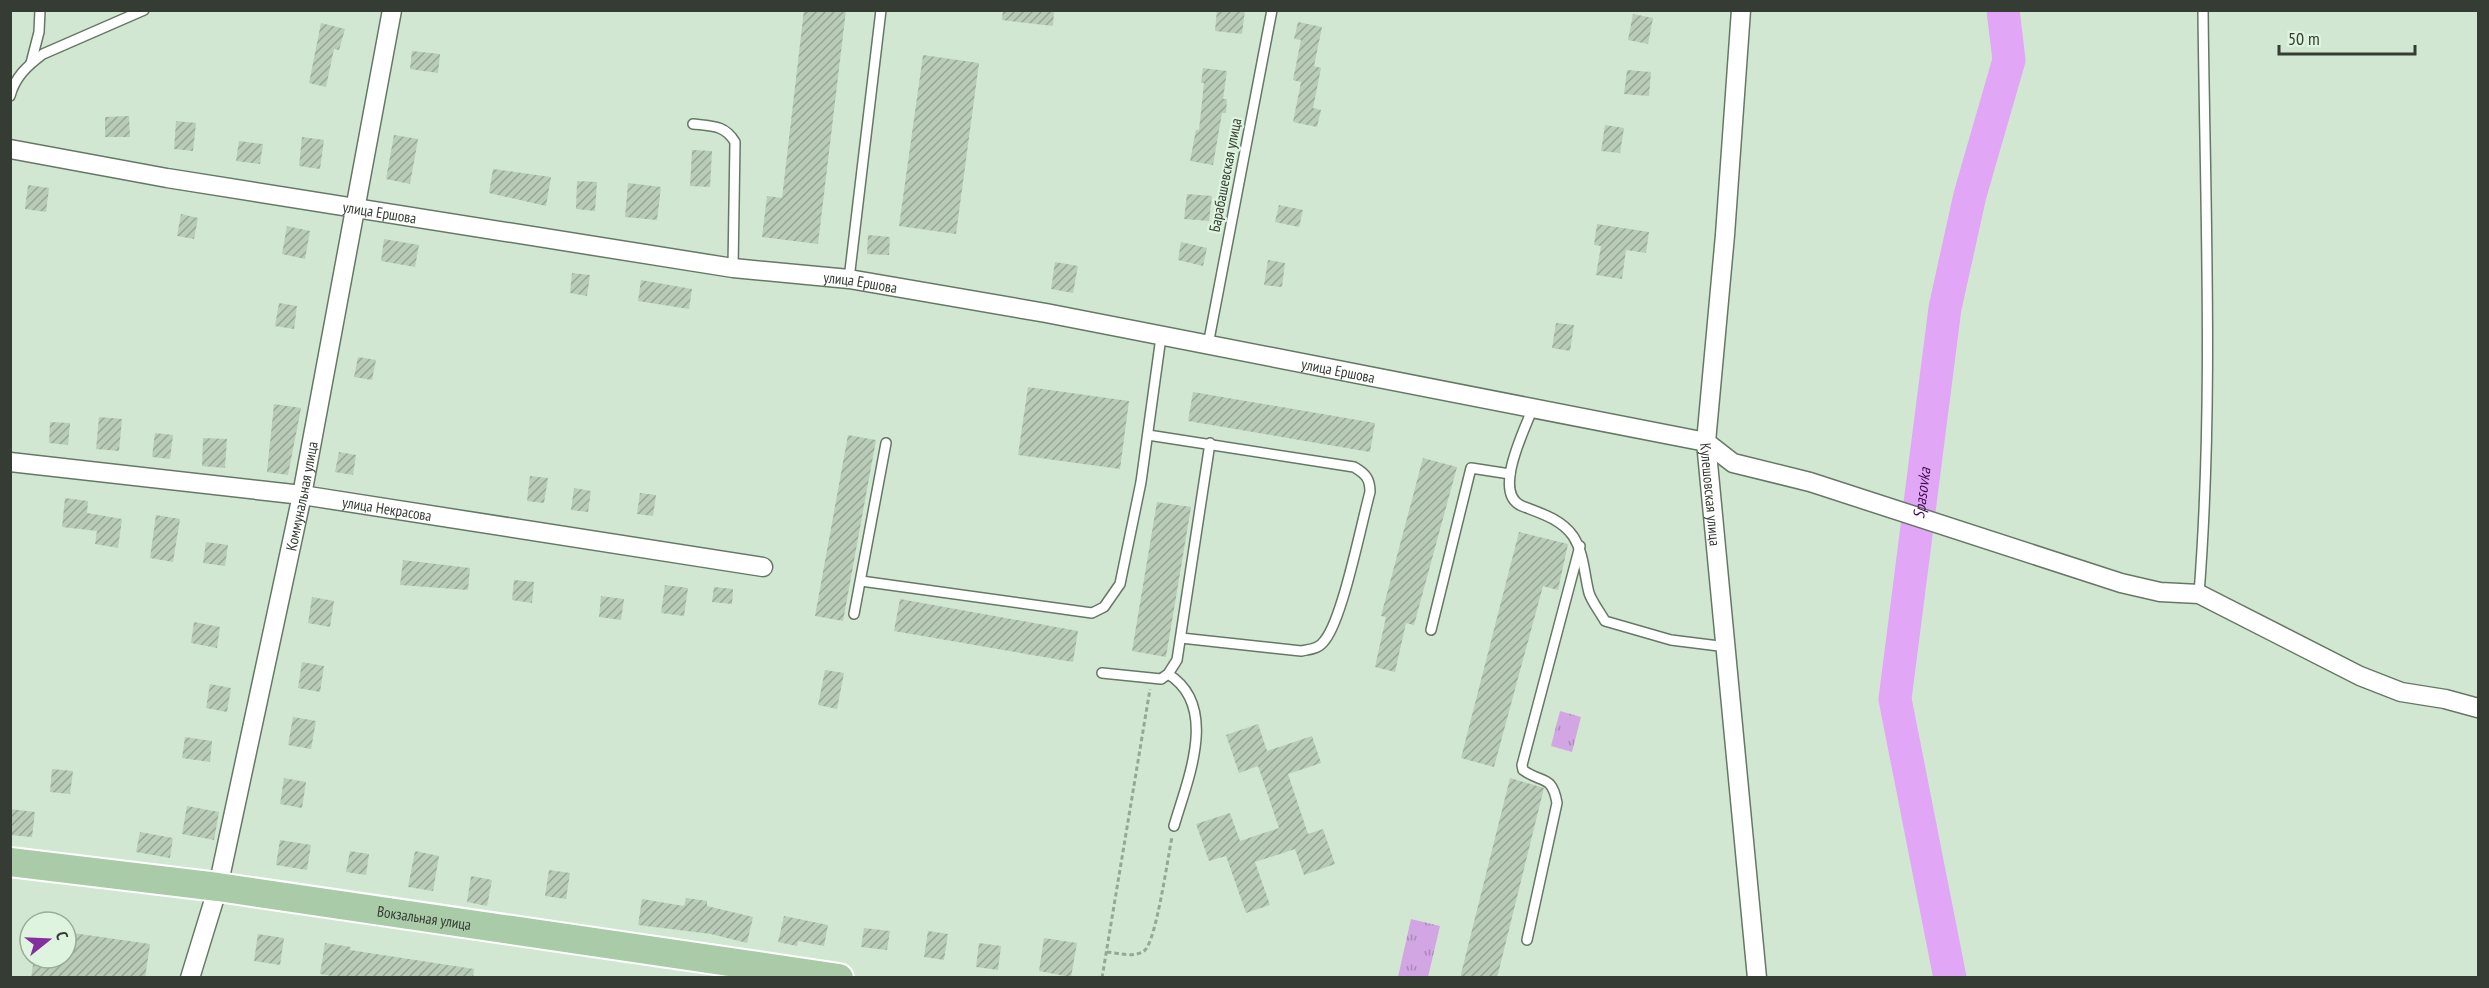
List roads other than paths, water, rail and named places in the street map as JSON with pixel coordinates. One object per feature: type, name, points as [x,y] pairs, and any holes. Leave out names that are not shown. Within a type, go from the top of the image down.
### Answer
[{"type":"main road","name":"Вокзальная улица","points":[[10,862],[218,887],[838,978]]},
{"type":"street","name":"Коммунальная улица","points":[[190,978],[218,887],[302,495],[392,10]]},
{"type":"street","name":"Кулешовская улица","points":[[1741,10],[1725,235],[1706,442],[1757,978]]},
{"type":"street","name":"улица Ершова","points":[[10,149],[167,178],[733,268],[849,279],[1046,313],[1532,410],[1706,442]]},
{"type":"street","points":[[1706,442],[1733,463],[1810,482],[2036,556],[2160,592],[2199,594],[2360,676],[2401,692],[2445,699],[2478,708]]},
{"type":"street","name":"улица Некрасова","points":[[10,462],[302,495],[763,567]]},
{"type":"lane","points":[[31,63],[39,32],[40,10]]},
{"type":"lane","points":[[10,96],[14,82],[31,63],[78,37],[144,10]]},
{"type":"lane","points":[[849,279],[881,10]]},
{"type":"lane","name":"Барабашевская улица","points":[[1208,345],[1272,10]]},
{"type":"lane","points":[[2199,594],[2206,500],[2208,401],[2203,10]]},
{"type":"lane","points":[[693,124],[717,126],[729,131],[735,142],[733,268]]},
{"type":"lane","points":[[861,581],[1092,613],[1104,607],[1120,584],[1148,435],[1161,337]]},
{"type":"lane","points":[[1532,410],[1510,474],[1508,491],[1511,499],[1520,506],[1539,511],[1569,530],[1580,546],[1590,595],[1605,621],[1671,640],[1727,647]]},
{"type":"lane","points":[[1148,435],[1354,467],[1365,473],[1370,482],[1370,492],[1339,607],[1326,639],[1317,648],[1301,651],[1181,638]]},
{"type":"lane","points":[[854,614],[886,443]]},
{"type":"lane","points":[[1102,673],[1161,680],[1178,660],[1210,443]]},
{"type":"lane","points":[[1431,630],[1471,468],[1510,474]]},
{"type":"lane","points":[[1527,940],[1557,802],[1554,788],[1546,779],[1522,771],[1522,765],[1580,546]]},
{"type":"lane","points":[[1168,674],[1178,680],[1189,693],[1196,722],[1194,754],[1174,826]]},
{"type":"waterway","name":"Spasovka","points":[[1950,978],[1895,699],[1945,308],[1970,195],[2009,60],[2003,10]]}]
